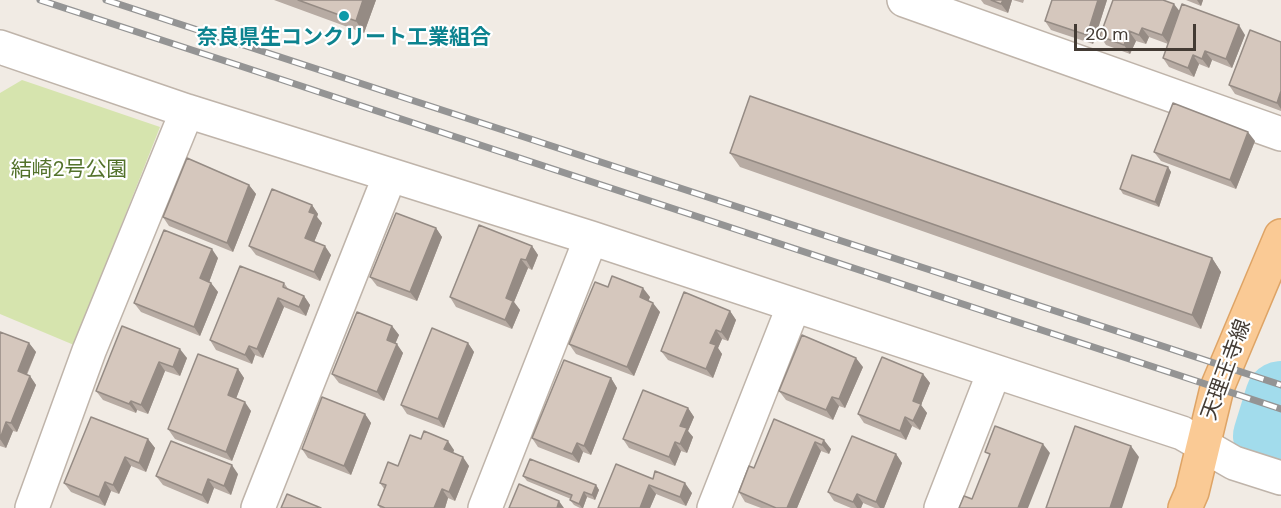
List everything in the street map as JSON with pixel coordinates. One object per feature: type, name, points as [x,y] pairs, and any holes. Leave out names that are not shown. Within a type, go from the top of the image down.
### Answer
[{"type":"main road","name":"天理王寺線","points":[[1185,508],[1192,492],[1217,388],[1281,236]]},
{"type":"street","points":[[904,0],[1281,134]]},
{"type":"street","points":[[1,50],[591,238],[1182,433],[1234,463],[1281,478]]},
{"type":"street","points":[[32,508],[88,351],[187,111]]},
{"type":"street","points":[[258,508],[390,175]]},
{"type":"street","points":[[485,508],[591,238]]},
{"type":"street","points":[[714,508],[794,304]]},
{"type":"street","points":[[941,508],[994,372]]},
{"type":"green space","name":"結崎2号公園","points":[[22,80],[160,127],[74,345],[0,314],[0,93]]},
{"type":"building","points":[[298,0],[363,0],[356,21]]},
{"type":"building","points":[[991,0],[1003,0],[1001,4]]},
{"type":"building","points":[[1052,0],[1098,0],[1087,35],[1045,21]]},
{"type":"building","points":[[1113,0],[1163,0],[1174,4],[1162,35],[1142,28],[1139,35],[1129,31],[1124,45],[1100,36]]},
{"type":"building","points":[[1182,4],[1239,25],[1226,59],[1205,51],[1202,59],[1193,55],[1188,68],[1163,58]]},
{"type":"building","points":[[1250,30],[1281,42],[1281,91],[1277,103],[1229,85]]},
{"type":"building","points":[[750,96],[1212,258],[1192,315],[730,153]]},
{"type":"building","points":[[1173,103],[1248,132],[1230,180],[1154,152]]},
{"type":"building","points":[[1132,155],[1168,167],[1155,202],[1120,189]]},
{"type":"building","points":[[187,158],[249,185],[227,243],[163,217]]},
{"type":"building","points":[[272,189],[312,205],[309,212],[315,214],[305,238],[325,246],[314,272],[249,246]]},
{"type":"building","points":[[396,213],[436,228],[410,292],[370,277]]},
{"type":"building","points":[[479,225],[532,246],[526,260],[521,259],[506,298],[513,301],[505,320],[450,297]]},
{"type":"building","points":[[164,230],[212,249],[200,278],[211,283],[194,327],[134,303]]},
{"type":"building","points":[[240,266],[284,283],[283,287],[304,296],[299,307],[278,298],[257,349],[249,346],[245,355],[210,340]]},
{"type":"building","points":[[612,276],[643,288],[640,297],[653,303],[627,367],[569,344],[595,282],[608,287]]},
{"type":"building","points":[[684,292],[730,311],[721,332],[716,330],[710,343],[716,345],[706,369],[661,351]]},
{"type":"building","points":[[357,312],[392,326],[387,340],[397,344],[377,392],[332,374]]},
{"type":"building","points":[[122,326],[180,349],[173,367],[159,362],[141,405],[131,401],[129,404],[96,391]]},
{"type":"building","points":[[432,328],[468,343],[438,419],[401,405]]},
{"type":"building","points":[[0,332],[29,343],[18,371],[30,376],[11,423],[6,422],[0,439]]},
{"type":"building","points":[[802,335],[856,358],[839,399],[832,397],[826,410],[779,391]]},
{"type":"building","points":[[198,354],[238,369],[228,395],[245,402],[226,452],[168,429]]},
{"type":"building","points":[[882,357],[923,374],[913,401],[921,404],[913,421],[905,417],[900,431],[858,414]]},
{"type":"building","points":[[564,360],[611,378],[584,446],[577,443],[572,454],[532,438]]},
{"type":"building","points":[[643,390],[688,408],[680,426],[687,428],[680,444],[675,442],[669,457],[623,439]]},
{"type":"building","points":[[322,397],[365,414],[344,466],[302,449]]},
{"type":"building","points":[[91,417],[148,439],[139,463],[125,457],[113,485],[105,482],[99,497],[64,483]]},
{"type":"building","points":[[774,419],[824,440],[822,445],[815,442],[787,508],[776,508],[739,492],[749,466],[754,468]]},
{"type":"building","points":[[995,426],[1043,444],[1018,508],[959,508],[964,496],[972,499],[990,454],[985,452]]},
{"type":"building","points":[[1075,426],[1131,446],[1110,508],[1046,508]]},
{"type":"building","points":[[424,431],[448,441],[444,449],[463,457],[449,492],[442,489],[434,508],[385,508],[378,505],[386,485],[380,483],[388,462],[398,466],[410,435],[421,439]]},
{"type":"building","points":[[852,436],[896,454],[876,502],[857,494],[853,502],[828,492]]},
{"type":"building","points":[[171,441],[232,465],[224,486],[208,479],[202,495],[156,476]]},
{"type":"building","points":[[530,459],[596,485],[592,495],[584,492],[579,504],[570,500],[572,495],[523,476]]},
{"type":"building","points":[[616,464],[653,479],[655,471],[685,483],[680,497],[649,485],[640,508],[598,508]]},
{"type":"building","points":[[519,484],[559,501],[557,508],[509,508]]},
{"type":"building","points":[[287,494],[321,508],[281,508]]},
{"type":"waterway","points":[[1269,436],[1281,397]]},
{"type":"railway","points":[[40,0],[1281,409]]},
{"type":"railway","points":[[106,0],[1281,385]]},
{"type":"place","name":"奈良県生コンクリート工業組合","points":[[344,16]]}]
